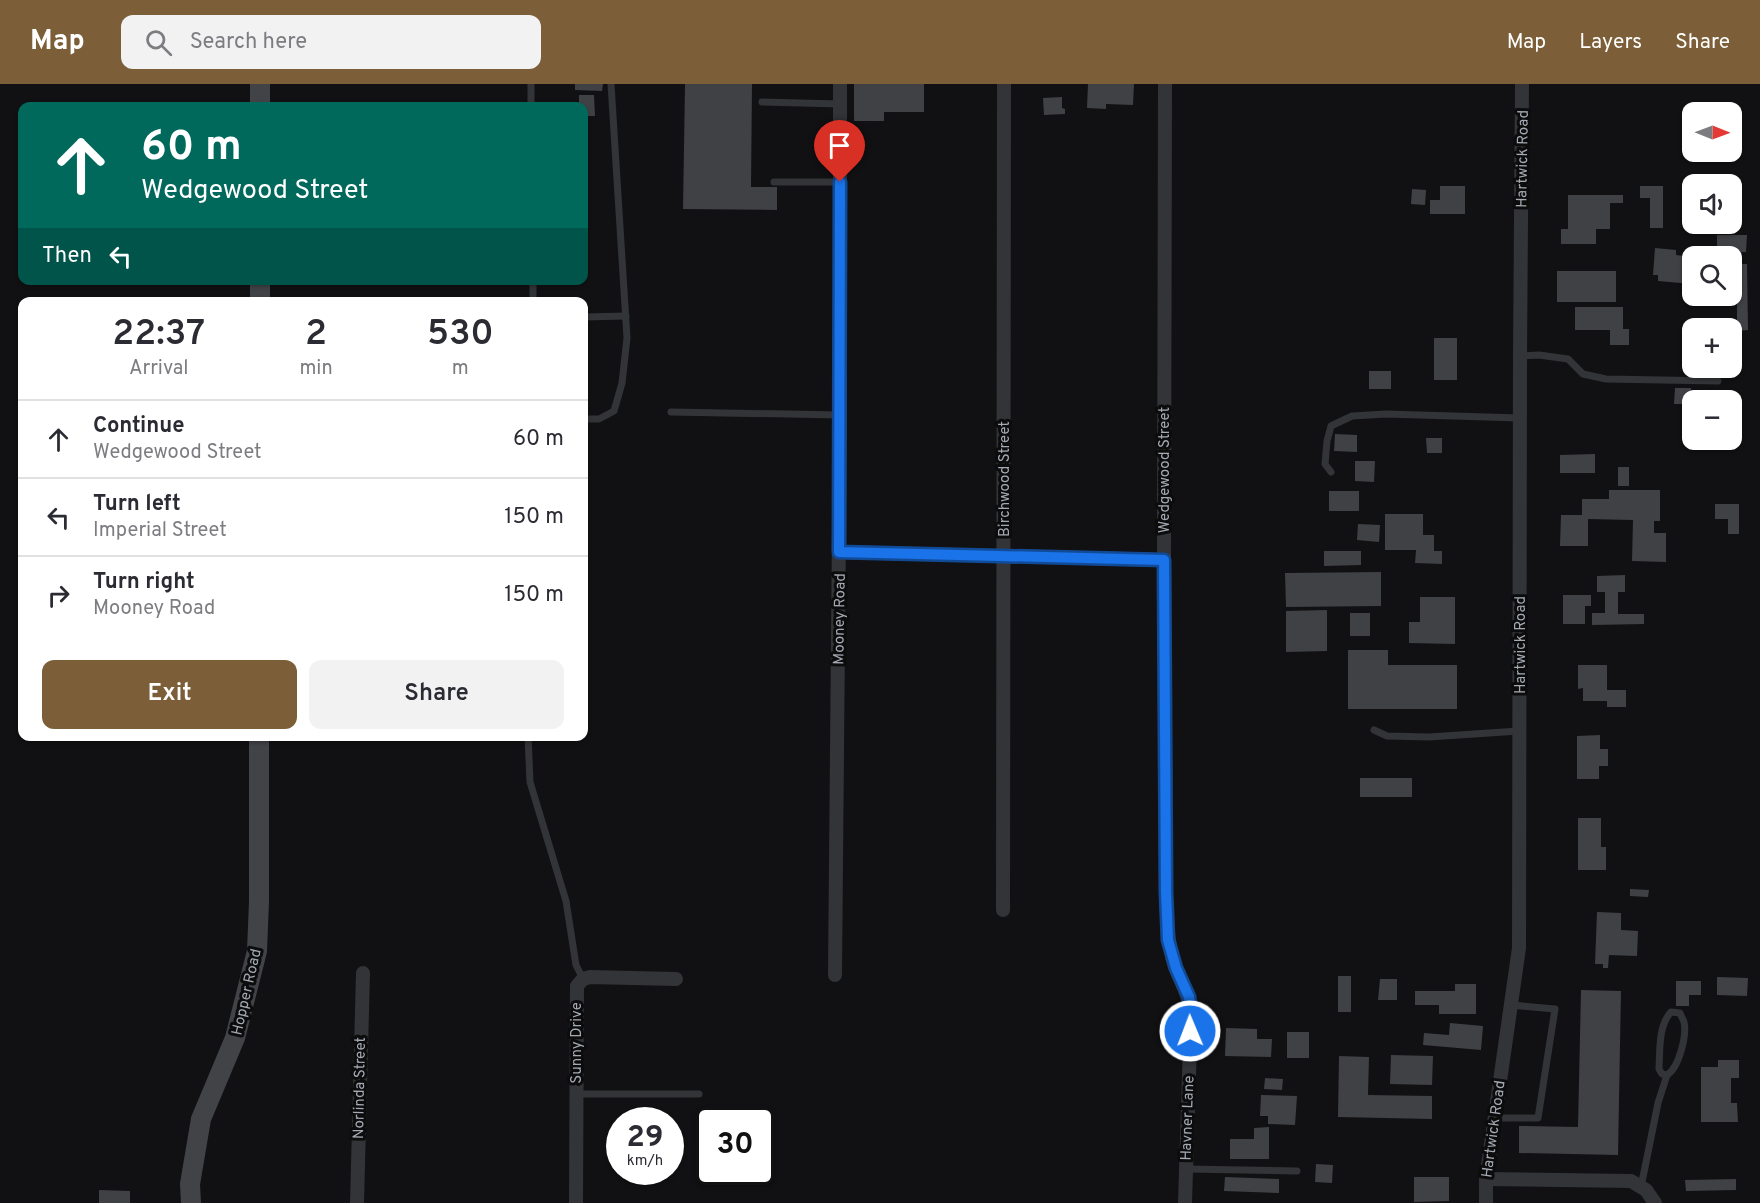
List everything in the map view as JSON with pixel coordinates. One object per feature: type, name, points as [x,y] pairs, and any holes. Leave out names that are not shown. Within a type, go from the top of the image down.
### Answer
[{"type":"main road","points":[[260,84],[260,102]]},
{"type":"main road","name":"Hopper Road","points":[[191,1203],[190,1184],[201,1119],[235,1038],[257,951],[260,741]]},
{"type":"street","name":"Mooney Road","points":[[835,975],[840,415],[840,84]]},
{"type":"street","name":"Birchwood Street","points":[[1004,84],[1004,910]]},
{"type":"street","name":"Wedgewood Street","points":[[1165,84],[1166,892]]},
{"type":"street","name":"Hartwick Road","points":[[1485,1203],[1494,1118],[1519,948],[1522,84]]},
{"type":"street","points":[[839,552],[1164,560]]},
{"type":"street","name":"Havner Lane","points":[[1166,892],[1168,940],[1176,968],[1189,997],[1191,1012],[1185,1203]]},
{"type":"street","name":"Norlinda Street","points":[[357,1203],[363,973]]},
{"type":"street","points":[[583,978],[676,979]]},
{"type":"street","name":"Sunny Drive","points":[[576,1203],[576,989],[583,978]]},
{"type":"street","points":[[1486,1179],[1631,1181],[1646,1190],[1655,1203]]},
{"type":"lane","points":[[531,84],[531,102]]},
{"type":"lane","points":[[588,419],[599,419],[615,411],[622,383],[627,338],[611,84]]},
{"type":"lane","points":[[762,102],[840,104]]},
{"type":"lane","points":[[774,182],[840,182]]},
{"type":"lane","points":[[588,317],[626,316]]},
{"type":"lane","points":[[1520,356],[1539,355],[1568,359],[1583,374],[1606,379],[1718,381]]},
{"type":"lane","points":[[671,412],[840,415]]},
{"type":"lane","points":[[1331,472],[1325,464],[1326,441],[1331,426],[1352,416],[1386,414],[1520,418]]},
{"type":"lane","points":[[1374,730],[1387,736],[1429,737],[1520,731]]},
{"type":"lane","points":[[528,741],[530,782],[566,901],[576,965],[583,978]]},
{"type":"lane","points":[[1494,1118],[1539,1118],[1555,1009],[1511,1005]]},
{"type":"lane","points":[[1641,1187],[1658,1103],[1667,1075],[1673,1072],[1678,1060],[1684,1035],[1684,1023],[1680,1013],[1671,1012],[1665,1018],[1660,1045],[1659,1070],[1662,1074],[1667,1075]]},
{"type":"lane","points":[[576,1094],[699,1094]]},
{"type":"lane","points":[[1186,1169],[1297,1171]]},
{"type":"building","points":[[575,84],[603,84],[602,91],[575,90]]},
{"type":"building","points":[[685,84],[752,84],[751,187],[777,187],[777,210],[683,209]]},
{"type":"building","points":[[854,84],[924,84],[924,112],[884,112],[884,121],[854,121]]},
{"type":"building","points":[[1088,84],[1134,84],[1133,105],[1106,104],[1106,109],[1087,108]]},
{"type":"building","points":[[579,95],[594,95],[595,116],[588,116],[588,102],[579,102]]},
{"type":"building","points":[[1062,97],[1062,108],[1065,109],[1065,114],[1044,115],[1043,98]]},
{"type":"building","points":[[1440,186],[1465,186],[1465,214],[1430,214],[1430,200],[1440,200]]},
{"type":"building","points":[[1640,186],[1663,186],[1663,228],[1650,228],[1650,198],[1640,198]]},
{"type":"building","points":[[1412,189],[1426,190],[1425,205],[1411,204]]},
{"type":"building","points":[[1568,195],[1623,195],[1623,203],[1610,203],[1610,229],[1596,229],[1596,244],[1561,244],[1561,229],[1568,229]]},
{"type":"building","points":[[1717,235],[1747,235],[1746,252],[1742,252],[1742,246],[1717,246]]},
{"type":"building","points":[[1655,248],[1676,250],[1676,255],[1682,256],[1682,283],[1658,281],[1658,275],[1653,275]]},
{"type":"building","points":[[1742,264],[1747,264],[1748,330],[1742,331],[1742,318],[1737,318],[1737,306],[1742,306]]},
{"type":"building","points":[[1557,271],[1616,271],[1616,302],[1557,302]]},
{"type":"building","points":[[1575,307],[1623,307],[1623,329],[1629,329],[1629,345],[1610,345],[1610,330],[1575,330]]},
{"type":"building","points":[[1434,338],[1457,338],[1457,380],[1434,380]]},
{"type":"building","points":[[1369,371],[1391,371],[1391,389],[1369,389]]},
{"type":"building","points":[[1675,388],[1691,388],[1691,390],[1682,390],[1682,404],[1674,404]]},
{"type":"building","points":[[1335,434],[1357,435],[1357,452],[1334,451]]},
{"type":"building","points":[[1426,438],[1442,438],[1442,453],[1427,453]]},
{"type":"building","points":[[1595,454],[1595,473],[1560,473],[1560,455]]},
{"type":"building","points":[[1355,461],[1375,461],[1374,482],[1355,481]]},
{"type":"building","points":[[1618,467],[1629,467],[1629,486],[1618,486]]},
{"type":"building","points":[[1609,490],[1660,490],[1660,521],[1654,521],[1654,533],[1666,533],[1666,562],[1632,561],[1633,520],[1588,519],[1588,546],[1560,546],[1561,515],[1582,515],[1582,499],[1609,499]]},
{"type":"building","points":[[1329,491],[1359,491],[1359,511],[1329,511]]},
{"type":"building","points":[[1715,504],[1739,504],[1739,534],[1728,534],[1728,519],[1715,519]]},
{"type":"building","points":[[1385,514],[1423,514],[1423,535],[1434,535],[1434,551],[1442,551],[1442,564],[1415,563],[1416,550],[1385,550]]},
{"type":"building","points":[[1358,524],[1380,525],[1379,542],[1357,540]]},
{"type":"building","points":[[1324,551],[1361,551],[1361,565],[1324,566]]},
{"type":"building","points":[[1381,572],[1381,606],[1286,607],[1285,573]]},
{"type":"building","points":[[1625,575],[1625,592],[1618,592],[1618,614],[1644,614],[1644,624],[1592,625],[1592,613],[1605,613],[1605,592],[1597,592],[1597,576]]},
{"type":"building","points":[[1563,595],[1591,595],[1591,606],[1585,606],[1585,624],[1563,624]]},
{"type":"building","points":[[1420,597],[1455,597],[1455,644],[1409,643],[1409,622],[1420,622]]},
{"type":"building","points":[[1327,610],[1327,651],[1286,652],[1286,611]]},
{"type":"building","points":[[1350,613],[1370,613],[1370,636],[1350,636]]},
{"type":"building","points":[[1348,650],[1388,650],[1388,665],[1457,665],[1457,709],[1348,709]]},
{"type":"building","points":[[1578,665],[1607,665],[1607,690],[1626,690],[1626,707],[1607,707],[1607,701],[1583,701],[1583,688],[1578,689]]},
{"type":"building","points":[[1600,735],[1600,749],[1608,749],[1608,766],[1599,766],[1599,779],[1577,779],[1577,736]]},
{"type":"building","points":[[1360,778],[1412,778],[1412,797],[1360,797]]},
{"type":"building","points":[[1578,818],[1601,818],[1601,847],[1606,847],[1606,870],[1578,870]]},
{"type":"building","points":[[1630,889],[1649,890],[1648,897],[1630,896]]},
{"type":"building","points":[[1597,912],[1621,913],[1621,930],[1638,931],[1637,956],[1609,955],[1608,968],[1603,968],[1603,964],[1595,964]]},
{"type":"building","points":[[1338,976],[1351,976],[1351,1012],[1338,1012]]},
{"type":"building","points":[[1717,977],[1748,978],[1747,996],[1717,995]]},
{"type":"building","points":[[1380,979],[1397,979],[1397,1000],[1378,1000]]},
{"type":"building","points":[[1676,981],[1701,981],[1701,995],[1689,995],[1689,1006],[1676,1006]]},
{"type":"building","points":[[1455,984],[1476,984],[1476,1014],[1439,1014],[1439,1005],[1415,1005],[1415,991],[1455,991]]},
{"type":"building","points":[[1581,990],[1621,991],[1618,1155],[1519,1153],[1519,1126],[1578,1127]]},
{"type":"building","points":[[1450,1023],[1483,1026],[1481,1050],[1423,1045],[1424,1033],[1449,1035]]},
{"type":"building","points":[[1226,1028],[1257,1029],[1257,1039],[1272,1039],[1271,1057],[1225,1056]]},
{"type":"building","points":[[1287,1032],[1309,1032],[1309,1058],[1287,1058]]},
{"type":"building","points":[[1391,1055],[1433,1056],[1432,1085],[1390,1084]]},
{"type":"building","points":[[1339,1056],[1369,1057],[1368,1095],[1432,1096],[1432,1119],[1338,1117]]},
{"type":"building","points":[[1718,1060],[1739,1060],[1739,1078],[1731,1078],[1731,1103],[1737,1103],[1738,1122],[1701,1122],[1701,1067],[1718,1067]]},
{"type":"building","points":[[1265,1078],[1283,1079],[1282,1090],[1264,1089]]},
{"type":"building","points":[[1261,1095],[1297,1096],[1295,1125],[1268,1124],[1268,1116],[1260,1116]]},
{"type":"building","points":[[1269,1127],[1269,1159],[1230,1159],[1230,1139],[1254,1139],[1254,1128]]},
{"type":"building","points":[[1316,1164],[1333,1165],[1332,1183],[1315,1182]]},
{"type":"building","points":[[1225,1177],[1279,1179],[1279,1193],[1224,1191]]},
{"type":"building","points":[[1414,1177],[1449,1177],[1449,1201],[1414,1202]]},
{"type":"building","points":[[1736,1179],[1736,1190],[1686,1191],[1685,1180]]},
{"type":"building","points":[[99,1190],[130,1191],[130,1203],[99,1203]]},
{"type":"route","points":[[840,182],[839,552],[1164,560],[1168,940],[1176,968],[1189,997],[1190,1031]]}]
